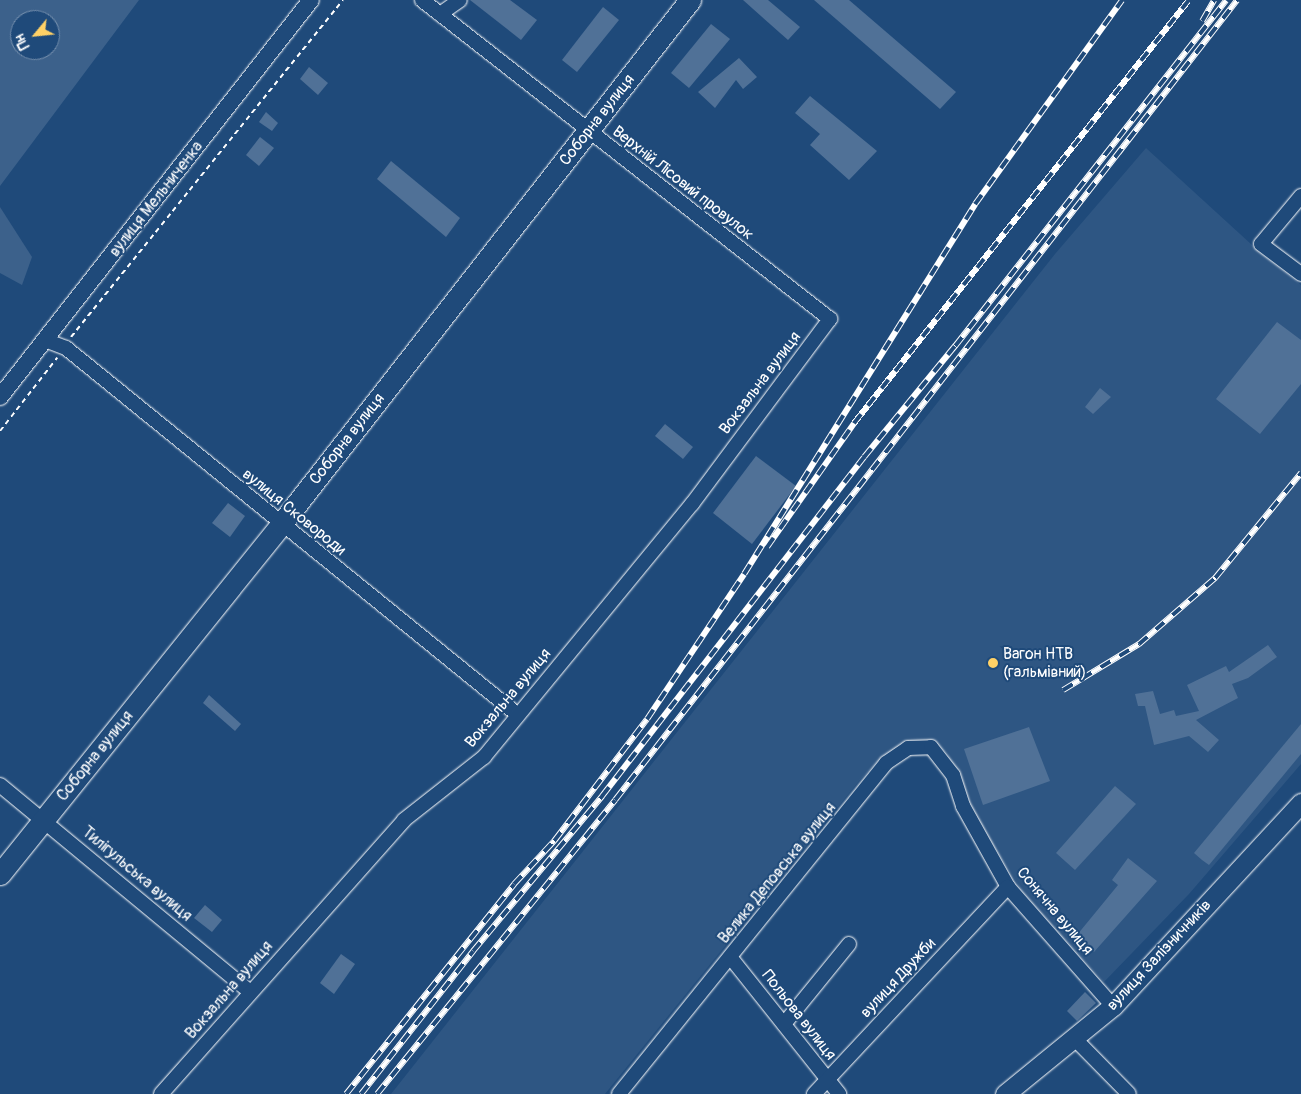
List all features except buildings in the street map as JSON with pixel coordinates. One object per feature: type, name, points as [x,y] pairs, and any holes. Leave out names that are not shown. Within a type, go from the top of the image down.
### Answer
[{"type":"main road","name":"Соборна вулиця","points":[[0,874],[281,524],[690,0]]},
{"type":"main road","name":"вулиця Залізничників","points":[[1006,1094],[1113,1006],[1301,805]]},
{"type":"street","name":"вулиця Мельниченка","points":[[0,397],[311,0]]},
{"type":"street","points":[[440,14],[460,0]]},
{"type":"street","name":"Верхній Лісовий провулок","points":[[427,2],[587,132],[830,319]]},
{"type":"street","points":[[1301,196],[1261,244],[1301,274]]},
{"type":"street","name":"Вокзальна вулиця","points":[[161,1094],[404,820],[484,757],[692,504],[830,319]]},
{"type":"street","name":"вулиця Сковороди","points":[[45,340],[66,348],[518,715]]},
{"type":"street","name":"Велика Деповська вулиця","points":[[619,1094],[731,958],[886,763],[908,748],[931,747],[953,775],[963,806]]},
{"type":"street","name":"Тилігульська вулиця","points":[[0,785],[250,992]]},
{"type":"street","name":"Сонячна вулиця","points":[[963,806],[1008,887],[1113,1006]]},
{"type":"street","name":"вулиця Дружби","points":[[814,1094],[1008,887]]},
{"type":"street","points":[[784,1024],[850,944]]},
{"type":"street","name":"Польова вулиця","points":[[731,958],[839,1094]]},
{"type":"street","points":[[1074,1038],[1128,1094]]},
{"type":"path","points":[[0,431],[66,348],[70,338],[96,309],[342,0]]},
{"type":"shaded area","points":[[0,0],[139,0],[0,186]]},
{"type":"shaded area","points":[[1146,148],[1263,255],[1301,285],[1301,764],[1189,894],[1104,982],[1024,894],[971,810],[947,753],[934,743],[913,744],[879,760],[858,782],[605,1094],[391,1094],[1055,254]]},
{"type":"shaded area","points":[[0,207],[32,257],[22,285],[0,273]]},
{"type":"railway","points":[[346,1094],[514,884],[554,841],[647,719],[744,574],[975,204],[1122,0]]},
{"type":"railway","points":[[1202,21],[1214,0]]},
{"type":"railway","points":[[361,1094],[473,951],[602,796],[864,457],[955,346],[1226,0]]},
{"type":"railway","points":[[377,1094],[615,800],[1237,0]]},
{"type":"railway","points":[[767,547],[854,423],[1188,1]]},
{"type":"railway","points":[[1063,690],[1139,644],[1215,578],[1301,473]]},
{"type":"place","name":"Вагон НТВ (гальмівний)","points":[[993,663]]}]
